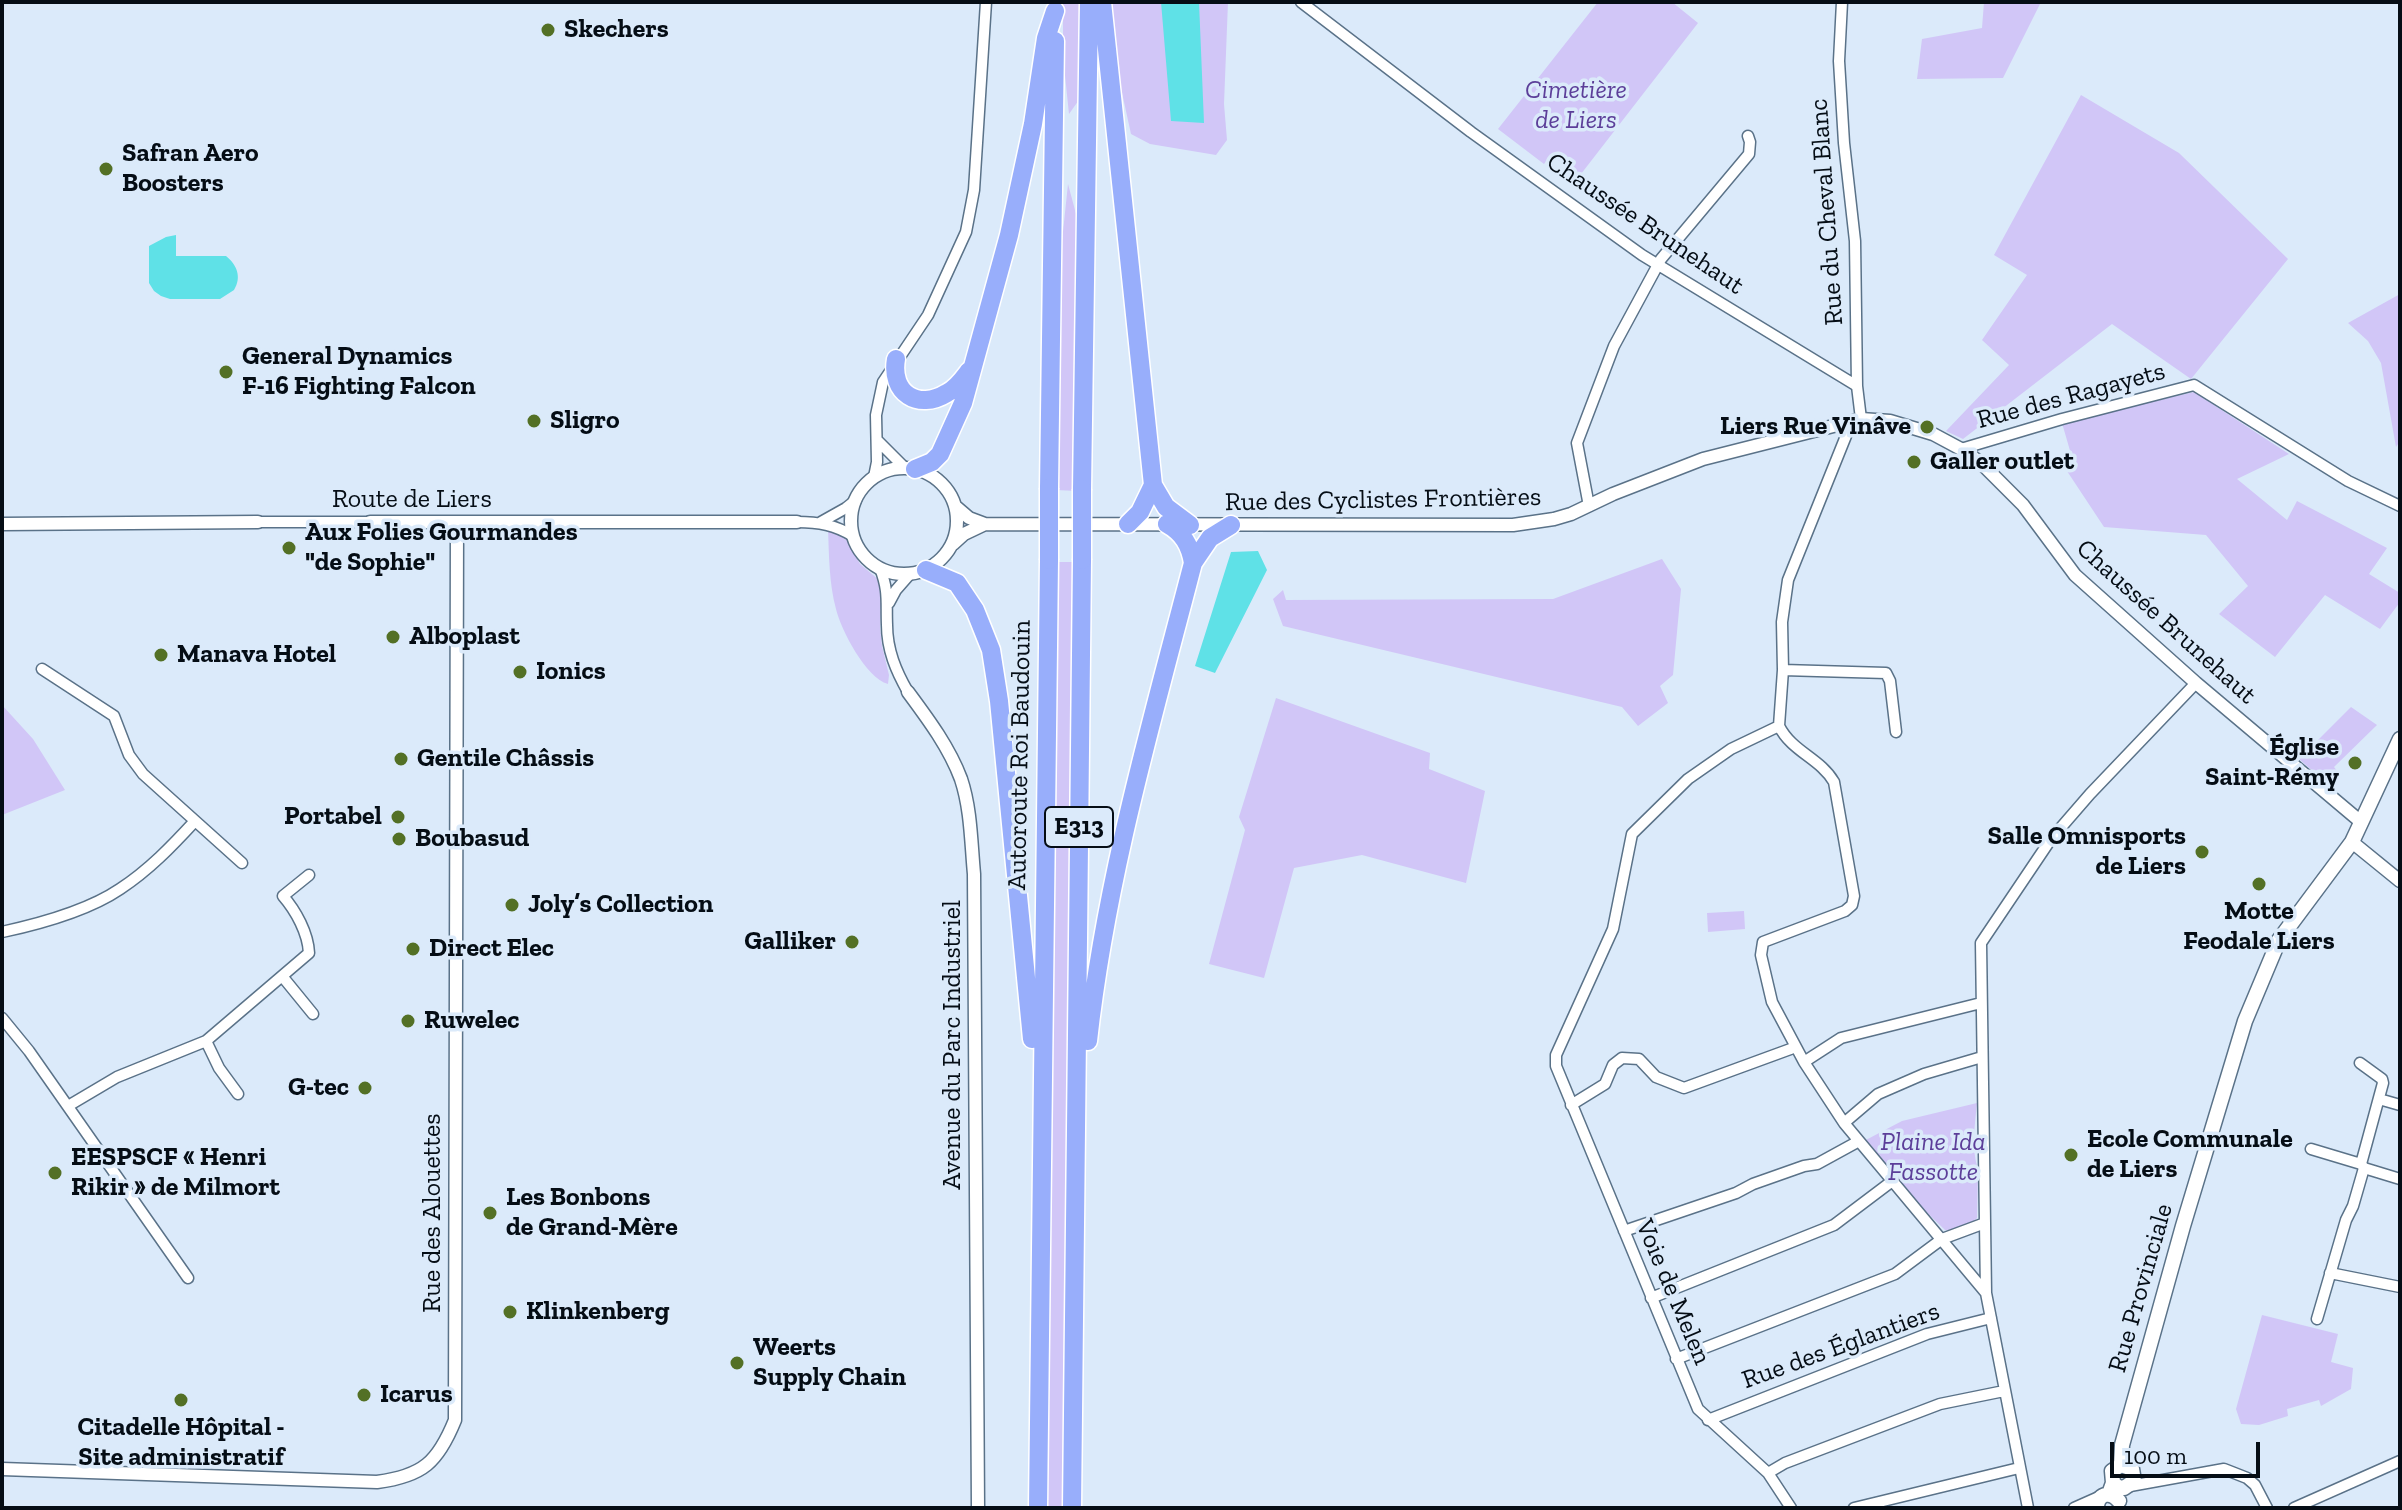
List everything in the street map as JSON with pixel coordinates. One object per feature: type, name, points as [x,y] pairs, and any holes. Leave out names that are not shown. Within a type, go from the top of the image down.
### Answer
[{"type":"highway","name":"E313","points":[[1072,1508],[1089,2]]},
{"type":"highway","points":[[1102,2],[1153,485],[1166,507],[1190,525]]},
{"type":"highway","points":[[910,469],[932,462],[943,449],[963,403],[1009,235],[1033,124],[1046,38],[1055,7]]},
{"type":"highway","name":"Autoroute Roi Baudouin","points":[[1038,1508],[1055,7]]},
{"type":"highway","points":[[896,359],[895,374],[900,388],[911,397],[922,400],[949,392],[974,365]]},
{"type":"highway","points":[[1128,524],[1140,512],[1153,485]]},
{"type":"highway","points":[[1167,524],[1185,539],[1193,563]]},
{"type":"highway","points":[[1077,1094],[1085,1062],[1107,904],[1193,563],[1210,538],[1231,525]]},
{"type":"highway","points":[[918,572],[942,574],[957,583],[975,610],[991,650],[1019,892],[1034,1060],[1043,1084]]},
{"type":"main road","name":"Rue Provinciale","points":[[2116,1493],[2112,1471],[2121,1465],[2122,1445],[2183,1226],[2245,1021],[2279,940],[2352,842],[2400,739]]},
{"type":"street","points":[[874,477],[878,441],[876,415],[885,377],[928,315],[966,232],[974,190],[986,2]]},
{"type":"street","name":"Chaussée Brunehaut","points":[[1301,2],[1471,132],[1658,265],[1857,386]]},
{"type":"street","name":"Rue du Cheval Blanc","points":[[1842,2],[1839,61],[1855,241],[1856,420]]},
{"type":"street","points":[[1589,506],[1577,443],[1614,346],[1658,265],[1749,154],[1748,136]]},
{"type":"street","name":"Rue des Ragayets","points":[[1961,449],[2194,385],[2348,481],[2400,506]]},
{"type":"street","points":[[1856,420],[1788,580],[1782,622],[1779,726],[1789,742],[1825,769],[1834,782],[1854,896],[1852,905],[1845,911],[1771,937],[1761,946],[1772,1002],[1804,1062],[1844,1123],[1986,1293]]},
{"type":"street","name":"Chaussée Brunehaut","points":[[1856,420],[1890,421],[1933,434],[1961,449],[1988,470],[2023,505],[2075,575],[2196,683],[2361,822]]},
{"type":"street","name":"Rue des Cyclistes Frontières","points":[[985,524],[1513,525],[1554,519],[1703,459],[1856,420]]},
{"type":"street","points":[[878,441],[910,469]]},
{"type":"street","points":[[821,522],[856,500],[874,477],[886,471],[910,469],[924,472],[947,489],[955,506],[957,525],[953,544]]},
{"type":"street","points":[[856,500],[851,523],[853,536],[868,560],[893,573],[918,572]]},
{"type":"street","points":[[955,506],[969,518],[985,524]]},
{"type":"street","name":"Route de Liers","points":[[2,524],[821,522],[853,536]]},
{"type":"street","name":"Rue des Alouettes","points":[[2,1469],[377,1482],[414,1474],[432,1460],[445,1444],[455,1420],[457,523]]},
{"type":"street","points":[[889,603],[896,590],[918,572],[942,559],[953,544],[970,531],[985,524]]},
{"type":"street","name":"Avenue du Parc Industriel","points":[[880,568],[889,603],[887,626],[895,668],[948,752],[961,780],[970,819],[974,889],[978,1508]]},
{"type":"street","points":[[42,669],[114,716],[129,755],[143,774],[242,863]]},
{"type":"street","points":[[1783,670],[1886,673],[1890,681],[1896,732]]},
{"type":"street","points":[[2028,1508],[1986,1293],[1981,943],[2051,839],[2196,683]]},
{"type":"street","name":"Voie de Melen","points":[[1779,726],[1731,749],[1688,779],[1632,834],[1613,929],[1560,1045],[1556,1066],[1698,1409],[1768,1473],[1791,1508]]},
{"type":"street","points":[[2,932],[68,914],[119,890],[158,860],[195,821]]},
{"type":"street","points":[[2352,842],[2400,881]]},
{"type":"street","points":[[68,1106],[117,1077],[206,1041],[309,953],[308,941],[295,910],[283,896],[309,875]]},
{"type":"street","points":[[282,976],[313,1014]]},
{"type":"street","points":[[1804,1062],[1841,1038],[1981,1003]]},
{"type":"street","points":[[2,1018],[29,1051],[188,1278]]},
{"type":"street","points":[[206,1041],[219,1068],[238,1094]]},
{"type":"street","points":[[1571,1105],[1605,1084],[1613,1065],[1622,1058],[1639,1059],[1656,1077],[1684,1088],[1796,1047]]},
{"type":"street","points":[[1844,1123],[1878,1094],[1924,1074],[1982,1057]]},
{"type":"street","points":[[2317,1319],[2383,1083],[2360,1063]]},
{"type":"street","points":[[2379,1099],[2400,1105]]},
{"type":"street","points":[[1624,1231],[1736,1193],[1791,1170],[1817,1164],[1859,1141]]},
{"type":"street","points":[[2311,1149],[2400,1179]]},
{"type":"street","points":[[1651,1298],[1834,1225],[1891,1182]]},
{"type":"street","points":[[1676,1359],[1895,1274],[1942,1239],[1985,1223]]},
{"type":"street","points":[[2330,1273],[2400,1287]]},
{"type":"street","name":"Rue des Églantiers","points":[[1708,1420],[1927,1334],[1991,1318]]},
{"type":"street","points":[[1768,1473],[1785,1463],[1940,1404],[2004,1391]]},
{"type":"street","points":[[2294,1508],[2400,1461]]},
{"type":"street","points":[[1854,1508],[2019,1468]]},
{"type":"street","points":[[2081,1507],[2153,1482],[2224,1469],[2247,1478],[2255,1485],[2267,1508]]},
{"type":"green space","points":[[1063,2],[1083,2],[1081,97],[1069,114],[1063,56]]},
{"type":"green space","points":[[1109,2],[1228,2],[1224,104],[1227,140],[1216,155],[1150,144],[1131,134],[1119,79]]},
{"type":"green space","name":"Cimetière de Liers","points":[[1598,2],[1672,2],[1698,23],[1574,183],[1562,175],[1568,167],[1551,155],[1544,164],[1498,129]]},
{"type":"green space","points":[[1984,2],[2041,2],[2003,78],[1917,79],[1922,39],[1982,28]]},
{"type":"green space","points":[[2081,95],[2179,153],[2288,259],[2191,379],[2112,324],[1963,439],[1946,431],[2009,365],[1982,340],[2027,275],[1994,255]]},
{"type":"green space","points":[[1068,184],[1079,225],[1077,491],[1056,490],[1060,260]]},
{"type":"green space","points":[[2400,294],[2400,441],[2396,447],[2381,363],[2368,341],[2348,323]]},
{"type":"green space","points":[[2194,392],[2289,454],[2237,479],[2287,520],[2297,501],[2387,548],[2369,574],[2400,593],[2400,602],[2380,629],[2325,595],[2275,657],[2219,614],[2248,586],[2206,535],[2104,527],[2063,465],[2073,461],[2062,423]]},
{"type":"green space","points":[[828,528],[844,535],[860,564],[879,580],[884,594],[880,628],[888,684],[871,673],[863,663],[839,618],[831,580]]},
{"type":"green space","points":[[1662,559],[1681,589],[1673,675],[1660,686],[1668,703],[1638,726],[1622,707],[1283,626],[1273,599],[1283,590],[1286,600],[1553,599]]},
{"type":"green space","points":[[1056,562],[1076,562],[1065,1508],[1046,1508]]},
{"type":"green space","points":[[1276,698],[1430,753],[1429,769],[1485,791],[1466,883],[1362,855],[1294,868],[1264,978],[1209,964],[1245,830],[1239,817]]},
{"type":"green space","points":[[2,705],[33,739],[65,790],[2,815]]},
{"type":"green space","points":[[2351,707],[2377,725],[2334,767],[2338,778],[2330,786],[2299,759]]},
{"type":"green space","points":[[1744,911],[1745,929],[1708,932],[1707,913]]},
{"type":"green space","name":"Plaine Ida Fassotte","points":[[1977,1103],[1974,1145],[1978,1169],[1977,1218],[1962,1227],[1945,1230],[1862,1142],[1902,1121]]},
{"type":"green space","points":[[2262,1315],[2338,1334],[2331,1362],[2353,1368],[2351,1389],[2321,1406],[2319,1400],[2287,1409],[2288,1416],[2259,1425],[2241,1424],[2236,1409]]},
{"type":"water","points":[[1161,2],[1199,2],[1204,123],[1171,121]]},
{"type":"water","points":[[176,235],[176,256],[226,256],[238,276],[234,290],[220,299],[170,299],[154,291],[149,283],[149,246]]},
{"type":"water","points":[[1258,551],[1267,570],[1215,673],[1195,666],[1231,552]]},
{"type":"place","name":"Skechers","points":[[548,30]]},
{"type":"place","name":"Safran Aero Boosters","points":[[106,169]]},
{"type":"place","name":"General Dynamics F-16 Fighting Falcon","points":[[226,372]]},
{"type":"place","name":"Sligro","points":[[534,421]]},
{"type":"place","name":"Liers Rue Vinâve","points":[[1927,427]]},
{"type":"place","name":"Galler outlet","points":[[1914,462]]},
{"type":"place","name":"Aux Folies Gourmandes \"de Sophie\"","points":[[289,548]]},
{"type":"place","name":"Alboplast","points":[[393,637]]},
{"type":"place","name":"Manava Hotel","points":[[161,655]]},
{"type":"place","name":"Ionics","points":[[520,672]]},
{"type":"place","name":"Gentile Châssis","points":[[401,759]]},
{"type":"place","name":"Église Saint-Rémy","points":[[2355,763]]},
{"type":"place","name":"Portabel","points":[[398,817]]},
{"type":"place","name":"Boubasud","points":[[399,839]]},
{"type":"place","name":"Salle Omnisports de Liers","points":[[2202,852]]},
{"type":"place","name":"Motte Feodale Liers","points":[[2259,884]]},
{"type":"place","name":"Joly’s Collection","points":[[512,905]]},
{"type":"place","name":"Galliker","points":[[852,942]]},
{"type":"place","name":"Direct Elec","points":[[413,949]]},
{"type":"place","name":"Ruwelec","points":[[408,1021]]},
{"type":"place","name":"G-tec","points":[[365,1088]]},
{"type":"place","name":"Ecole Communale de Liers","points":[[2071,1155]]},
{"type":"place","name":"EESPSCF « Henri Rikir » de Milmort","points":[[55,1173]]},
{"type":"place","name":"Les Bonbons de Grand-Mère","points":[[490,1213]]},
{"type":"place","name":"Klinkenberg","points":[[510,1312]]},
{"type":"place","name":"Weerts Supply Chain","points":[[737,1363]]},
{"type":"place","name":"Icarus","points":[[364,1395]]},
{"type":"place","name":"Citadelle Hôpital - Site administratif","points":[[181,1400]]}]
